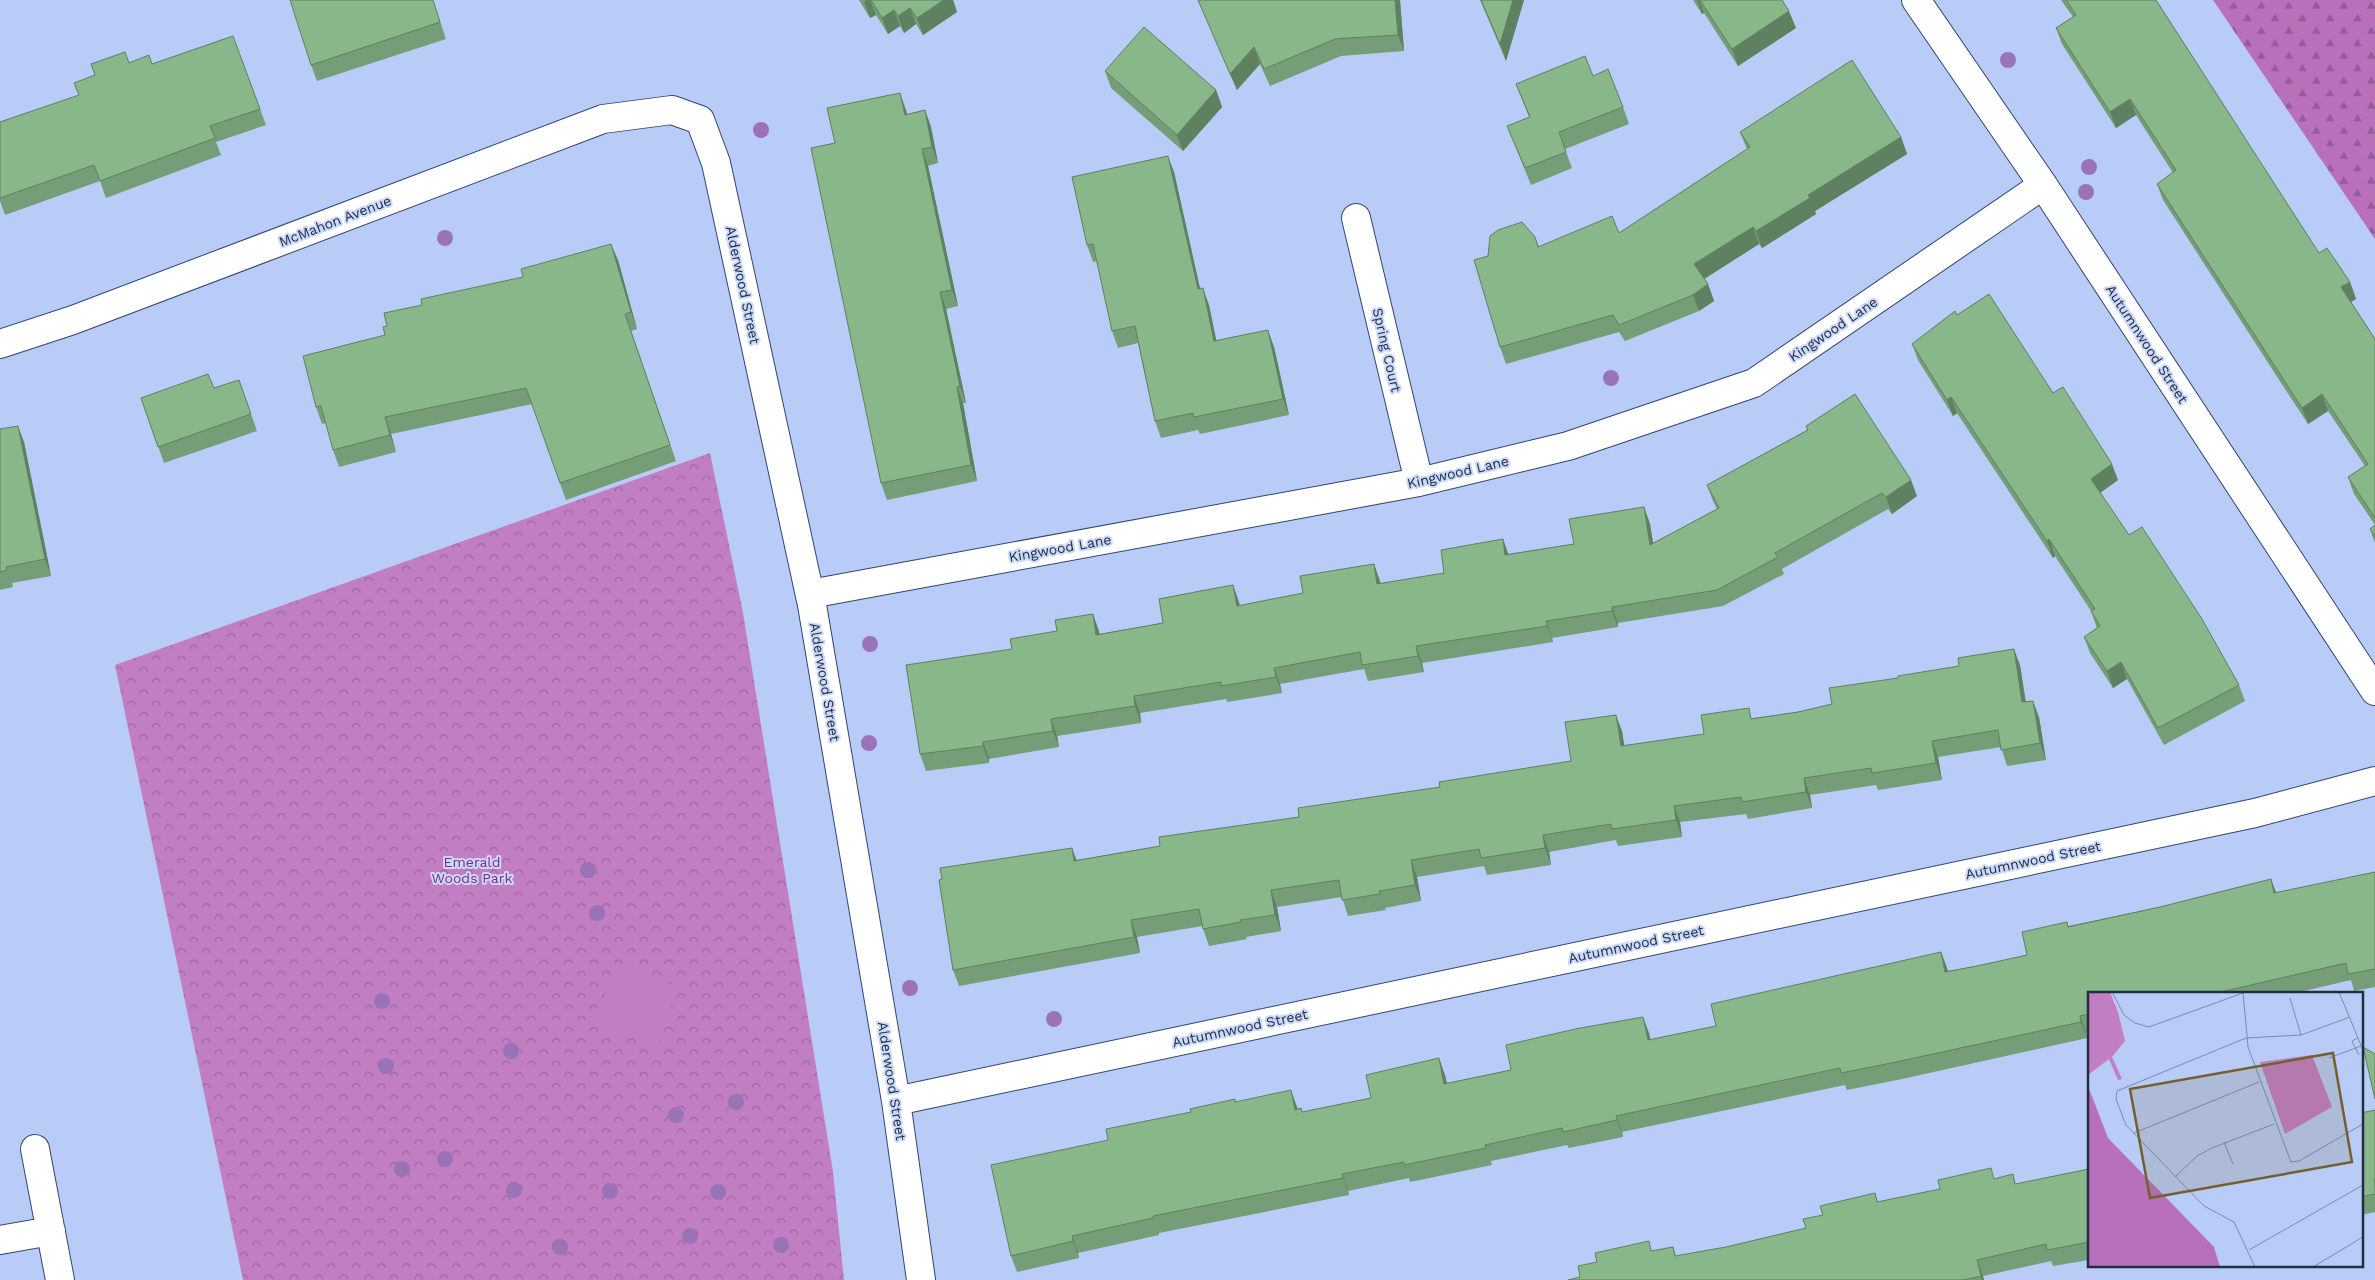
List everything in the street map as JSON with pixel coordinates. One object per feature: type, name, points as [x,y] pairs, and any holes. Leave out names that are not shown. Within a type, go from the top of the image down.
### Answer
[{"type":"street","name":"Autumnwood Street","points":[[1916,0],[2043,186],[2375,691]]},
{"type":"street","name":"McMahon Avenue","points":[[0,344],[73,320],[603,119],[672,110]]},
{"type":"street","name":"Alderwood Street","points":[[672,110],[700,120],[716,163],[810,594],[896,1101],[921,1280]]},
{"type":"street","name":"Kingwood Lane","points":[[810,594],[1419,482],[1568,446],[1754,383],[2043,186]]},
{"type":"street","name":"Spring Court","points":[[1356,218],[1419,482]]},
{"type":"street","name":"Autumnwood Street","points":[[896,1101],[2245,815],[2375,781]]},
{"type":"street","points":[[35,1149],[60,1280]]},
{"type":"street","points":[[0,1240],[51,1231]]},
{"type":"green space","points":[[2213,0],[2375,0],[2375,239]]},
{"type":"green space","name":"Emerald Woods Park","points":[[710,453],[743,613],[833,1172],[844,1280],[243,1280],[115,665]]},
{"type":"green space","points":[[615,965],[678,986],[658,1046],[595,1024]]},
{"type":"building","points":[[290,0],[433,0],[440,22],[311,65]]},
{"type":"building","points":[[871,0],[944,0],[917,18],[910,8],[898,16],[894,10],[882,18]]},
{"type":"building","points":[[1198,0],[1395,0],[1398,35],[1335,39],[1264,69],[1254,47],[1230,74]]},
{"type":"building","points":[[1481,0],[1513,0],[1500,44]]},
{"type":"building","points":[[1700,0],[1782,0],[1789,11],[1732,49]]},
{"type":"building","points":[[2066,0],[2156,0],[2319,253],[2327,248],[2350,282],[2341,287],[2375,339],[2375,518],[2348,477],[2368,464],[2322,394],[2302,408],[2157,184],[2176,170],[2130,99],[2110,112],[2056,28],[2076,15]]},
{"type":"building","points":[[1144,27],[1216,90],[1177,135],[1105,71]]},
{"type":"building","points":[[233,36],[260,109],[210,126],[215,138],[100,181],[94,165],[0,198],[0,122],[79,95],[74,83],[95,75],[91,64],[125,52],[129,63],[149,55],[152,64]]},
{"type":"building","points":[[1585,56],[1593,76],[1608,69],[1623,107],[1559,132],[1566,152],[1525,168],[1507,126],[1530,117],[1516,84]]},
{"type":"building","points":[[1852,60],[1901,137],[1808,195],[1810,198],[1756,231],[1753,227],[1694,264],[1708,284],[1693,295],[1619,325],[1613,315],[1500,347],[1474,260],[1488,256],[1490,236],[1498,230],[1522,222],[1535,237],[1538,247],[1612,216],[1619,233],[1750,147],[1740,132]]},
{"type":"building","points":[[900,93],[905,115],[925,110],[932,147],[922,149],[952,290],[940,292],[960,386],[957,387],[971,465],[881,483],[811,148],[835,143],[827,108]]},
{"type":"building","points":[[1168,156],[1198,289],[1203,288],[1214,341],[1268,330],[1283,399],[1194,417],[1193,413],[1155,421],[1135,326],[1112,331],[1093,244],[1087,245],[1072,177]]},
{"type":"building","points":[[611,244],[631,312],[625,314],[670,445],[560,483],[526,388],[385,417],[390,435],[333,450],[321,406],[316,407],[303,356],[385,335],[383,327],[387,326],[384,313],[422,305],[421,299],[523,277],[521,269]]},
{"type":"building","points":[[1989,294],[2053,393],[2063,387],[2112,464],[2091,479],[2129,535],[2142,527],[2202,619],[2239,685],[2158,728],[2121,662],[2107,671],[2084,637],[2100,626],[2091,611],[2095,609],[1951,397],[1947,400],[1912,344],[1955,311],[1957,315]]},
{"type":"building","points":[[208,374],[214,388],[239,380],[251,414],[158,447],[141,398]]},
{"type":"building","points":[[1855,394],[1911,480],[1886,497],[1882,493],[1775,553],[1778,557],[1717,590],[1612,607],[1612,611],[1546,621],[1547,626],[1416,646],[1418,656],[1362,665],[1360,652],[1274,668],[1276,677],[1221,686],[1221,682],[1134,696],[1135,706],[1051,719],[1053,731],[983,742],[983,746],[920,754],[906,665],[1012,649],[1010,639],[1057,631],[1055,620],[1093,614],[1096,635],[1163,623],[1159,599],[1233,585],[1237,606],[1303,593],[1300,576],[1374,564],[1377,584],[1444,573],[1441,550],[1503,539],[1505,555],[1574,544],[1569,519],[1644,507],[1650,545],[1719,508],[1707,485],[1808,430],[1806,426]]},
{"type":"building","points":[[18,426],[45,559],[6,567],[7,570],[0,572],[0,429]]},
{"type":"building","points":[[2375,525],[2375,537],[2370,529]]},
{"type":"building","points":[[2014,649],[2022,702],[2033,701],[2040,743],[2001,750],[1998,730],[1932,741],[1936,763],[1872,773],[1871,768],[1804,778],[1806,792],[1742,802],[1741,797],[1674,806],[1676,820],[1612,829],[1611,824],[1543,835],[1545,848],[1481,858],[1479,849],[1411,860],[1415,885],[1379,891],[1380,894],[1342,900],[1339,880],[1271,890],[1275,915],[1240,920],[1241,922],[1203,929],[1199,909],[1131,920],[1134,937],[953,970],[939,880],[942,879],[940,868],[1072,848],[1074,861],[1160,846],[1159,837],[1299,817],[1298,808],[1440,787],[1439,782],[1571,761],[1565,722],[1616,715],[1621,746],[1704,734],[1701,715],[1749,708],[1751,719],[1798,712],[1832,704],[1829,688],[1898,678],[1898,676],[1959,666],[1958,658]]},
{"type":"building","points":[[2375,872],[2375,969],[2348,974],[2346,963],[2221,992],[2088,992],[2088,1014],[2080,1016],[2081,1022],[1841,1073],[1840,1068],[1616,1116],[1617,1120],[1563,1132],[1562,1128],[1485,1145],[1486,1148],[1404,1165],[1404,1162],[1342,1174],[1343,1178],[1153,1216],[1153,1218],[1072,1236],[1073,1241],[1011,1256],[991,1165],[1108,1140],[1106,1129],[1191,1112],[1190,1109],[1235,1099],[1235,1102],[1291,1090],[1295,1110],[1301,1108],[1302,1112],[1371,1098],[1366,1075],[1439,1058],[1444,1084],[1511,1070],[1506,1045],[1575,1029],[1643,1017],[1648,1040],[1716,1026],[1711,1004],[1941,952],[1945,972],[2027,955],[2022,932],[2067,922],[2068,927],[2160,907],[2271,879],[2274,893]]},
{"type":"building","points":[[2363,1047],[2375,1054],[2375,1099]]},
{"type":"building","points":[[2375,1110],[2375,1194],[2362,1197],[2362,1113]]},
{"type":"building","points":[[1991,1168],[1994,1179],[2013,1174],[2015,1184],[2088,1169],[2088,1242],[2047,1250],[2046,1244],[1977,1260],[1981,1276],[1963,1280],[1568,1280],[1580,1277],[1578,1266],[1597,1262],[1595,1253],[1649,1241],[1651,1251],[1673,1247],[1675,1256],[1726,1247],[1806,1228],[1803,1219],[1823,1215],[1820,1206],[1875,1193],[1877,1202],[1940,1189],[1938,1180]]}]
